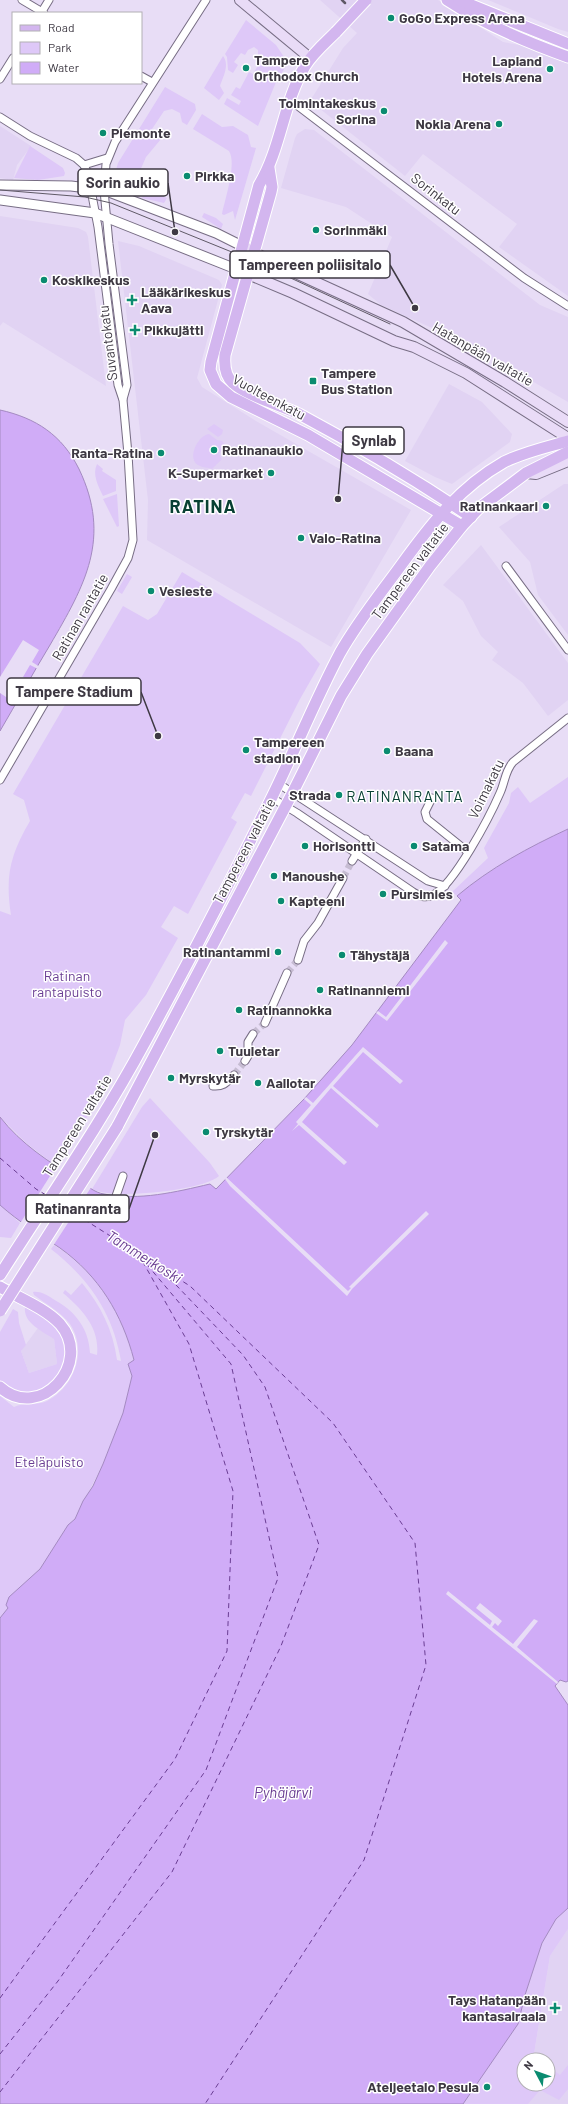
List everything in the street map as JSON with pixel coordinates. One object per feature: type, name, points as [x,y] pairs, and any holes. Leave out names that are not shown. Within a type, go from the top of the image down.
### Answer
[{"type":"main road","points":[[240,0],[310,58]]},
{"type":"main road","name":"Vuolteenkatu","points":[[366,0],[310,58],[299,78],[290,100],[269,168],[258,185],[210,370],[216,384],[232,397],[308,435],[462,526]]},
{"type":"main road","points":[[447,0],[485,22],[517,38],[568,57]]},
{"type":"main road","points":[[459,0],[568,44]]},
{"type":"main road","name":"Vuolteenkatu","points":[[269,168],[272,187],[225,355],[226,372],[232,382],[244,390],[299,414],[451,503],[471,517]]},
{"type":"main road","name":"Hatanpään valtatie","points":[[242,246],[276,264],[403,322],[567,420]]},
{"type":"main road","name":"Hatanpään valtatie","points":[[236,269],[293,293],[394,341],[414,347],[466,372],[568,438]]},
{"type":"main road","name":"Tampereen valtatie","points":[[0,1275],[101,1117],[144,1044],[272,798],[310,713],[342,650],[378,596],[441,513],[474,483],[505,462],[536,450],[568,441]]},
{"type":"main road","name":"Tampereen valtatie","points":[[0,1311],[117,1127],[286,806],[341,696],[367,654],[412,590],[462,526],[493,496],[526,473],[568,452]]},
{"type":"main road","points":[[526,473],[536,474],[568,461]]},
{"type":"main road","points":[[0,1287],[56,1320],[67,1335],[71,1354],[65,1375],[55,1387],[46,1393],[33,1397],[20,1397],[7,1392],[0,1387]]},
{"type":"street","points":[[22,0],[40,12]]},
{"type":"street","points":[[43,12],[49,0]]},
{"type":"street","name":"Suvantokatu","points":[[123,400],[127,385],[126,372],[104,190],[107,158],[115,142],[152,82],[206,0]]},
{"type":"street","points":[[0,79],[12,60]]},
{"type":"street","points":[[142,77],[152,82]]},
{"type":"street","name":"Sorinkatu","points":[[290,100],[519,274],[568,306]]},
{"type":"street","points":[[0,117],[30,136],[68,153],[84,165],[107,158]]},
{"type":"street","name":"Suvantokatu","points":[[84,165],[88,174],[98,227],[118,385],[123,400],[128,454]]},
{"type":"street","name":"Hatanpään valtatie","points":[[0,185],[90,187],[104,190],[216,233],[242,246]]},
{"type":"street","name":"Hatanpään valtatie","points":[[0,200],[95,214],[236,269]]},
{"type":"street","name":"Ratinan rantatie","points":[[0,780],[128,558],[133,532],[128,454]]},
{"type":"street","points":[[506,566],[568,650]]},
{"type":"street","name":"Voimakatu","points":[[272,798],[358,853],[420,896],[429,897],[445,886],[468,852],[500,793],[510,766],[516,758],[568,718]]},
{"type":"street","points":[[279,784],[366,839],[428,881],[445,886]]},
{"type":"street","points":[[432,798],[425,812],[427,819],[468,852]]},
{"type":"street","points":[[352,861],[366,839]]},
{"type":"street","points":[[298,960],[304,941],[318,923],[343,878]]},
{"type":"street","points":[[265,1023],[287,973]]},
{"type":"street","points":[[245,1060],[248,1056],[248,1042],[253,1034]]},
{"type":"street","points":[[213,1086],[225,1084],[234,1075]]},
{"type":"street","points":[[116,1196],[123,1176]]},
{"type":"shaded area","points":[[320,0],[438,0],[503,42],[525,46],[568,64],[568,296],[499,247],[517,224],[423,154],[405,176],[310,101],[343,48],[357,33]]},
{"type":"shaded area","points":[[488,0],[568,0],[568,32],[558,29]]},
{"type":"shaded area","points":[[0,126],[31,146],[17,165],[13,180],[0,178]]},
{"type":"shaded area","points":[[305,129],[314,130],[540,305],[568,317],[568,402],[470,345],[381,305],[368,294],[392,237],[346,207],[281,188],[295,138],[297,134]]},
{"type":"shaded area","name":"Koskikeskus","points":[[0,216],[78,228],[86,232],[88,237],[106,386],[3,322],[0,326]]},
{"type":"shaded area","points":[[118,241],[139,246],[219,280],[222,285],[197,378],[202,387],[256,421],[411,510],[331,647],[147,540],[148,500]]},
{"type":"shaded area","points":[[449,384],[482,402],[512,434],[510,442],[452,484],[405,461]]},
{"type":"shaded area","points":[[564,484],[568,484],[568,635],[538,595],[530,562],[499,527]]},
{"type":"shaded area","points":[[481,545],[568,663],[568,700],[548,716],[523,683],[492,660],[498,652],[481,636],[463,601],[443,585]]},
{"type":"shaded area","points":[[38,1328],[54,1339],[57,1364],[29,1373],[21,1351]]},
{"type":"shaded area","name":"Tays Hatanpään kantasairaala","points":[[568,1929],[568,2104],[524,2104],[525,2092],[556,2092],[556,2052],[534,2052],[550,1956]]},
{"type":"green space","points":[[246,20],[276,45],[286,60],[286,66],[276,82],[258,126],[224,104],[227,98],[239,105],[241,101],[231,95],[236,87],[240,89],[249,72],[253,74],[259,64],[255,61],[258,57],[258,50],[254,47],[248,50],[245,55],[241,53],[234,62],[238,65],[233,73],[228,70],[227,57],[225,54]]},
{"type":"green space","points":[[223,56],[226,67],[220,86],[224,93],[219,100],[204,88]]},
{"type":"green space","points":[[165,87],[195,104],[196,110],[187,125],[182,122],[180,113],[172,109],[164,111],[152,129],[161,139],[146,157],[136,180],[119,175],[116,170],[118,163]]},
{"type":"green space","points":[[202,114],[222,127],[233,126],[248,135],[251,147],[256,148],[235,220],[233,211],[224,215],[222,214],[231,173],[231,157],[229,151],[193,129]]},
{"type":"green space","points":[[30,146],[63,168],[65,173],[64,176],[38,180],[14,178]]},
{"type":"green space","points":[[146,191],[167,198],[164,203],[142,198]]},
{"type":"green space","points":[[204,213],[216,218],[223,224],[221,229],[202,217]]},
{"type":"green space","points":[[214,424],[223,430],[222,434],[218,437],[207,429]]},
{"type":"green space","points":[[209,434],[217,440],[222,441],[225,445],[219,454],[222,459],[212,469],[200,466],[196,463],[193,454],[197,443],[205,435]]},
{"type":"green space","points":[[97,464],[103,469],[102,471],[116,480],[116,491],[103,496],[95,476]]},
{"type":"green space","points":[[117,494],[119,526],[117,527],[103,499]]},
{"type":"green space","name":"Ratinan rantapuisto","points":[[182,572],[300,643],[320,664],[300,699],[251,796],[245,793],[231,818],[237,822],[188,914],[174,906],[161,927],[178,938],[146,995],[125,1020],[120,1045],[102,1093],[56,1166],[26,1143],[0,1117],[0,911],[11,915],[9,901],[9,877],[11,866],[23,833],[30,821],[24,800],[13,794],[123,606],[148,620],[157,614]]},
{"type":"green space","points":[[127,574],[132,577],[122,594],[117,591]]},
{"type":"green space","points":[[568,777],[568,829],[492,870],[457,896],[452,892],[488,858],[484,848],[509,803],[511,793],[518,787],[530,803]]},
{"type":"green space","points":[[150,1098],[210,1163],[219,1176],[195,1186],[176,1190],[136,1194],[117,1194],[92,1189],[142,1107]]},
{"type":"green space","points":[[0,1205],[20,1223],[11,1238],[0,1237]]},
{"type":"green space","name":"Eteläpuisto","points":[[54,1245],[83,1268],[106,1295],[115,1310],[129,1343],[134,1361],[128,1364],[132,1376],[123,1413],[103,1464],[75,1519],[68,1525],[40,1569],[9,1597],[8,1608],[0,1618],[0,1396],[14,1407],[47,1401],[65,1387],[71,1378],[78,1357],[78,1345],[70,1324],[58,1312],[34,1295],[33,1292],[48,1296],[61,1303],[74,1314],[87,1336],[90,1353],[97,1355],[96,1336],[93,1328],[77,1306],[63,1293],[65,1290],[71,1295],[82,1283],[95,1301],[105,1319],[113,1339],[117,1360],[121,1361],[112,1327],[97,1298],[77,1272],[51,1249]]},
{"type":"green space","points":[[25,1307],[51,1321],[62,1332],[67,1349],[62,1373],[41,1392],[16,1393],[0,1382],[0,1332],[13,1309],[18,1312],[19,1323],[26,1345],[21,1351],[29,1373],[57,1364],[54,1339],[39,1330],[30,1322],[25,1313]]},
{"type":"green space","points":[[568,1908],[568,1929],[550,1956],[534,2052],[516,2052],[516,2092],[538,2092],[528,2104],[463,2104],[518,2024],[525,1995],[542,1943],[556,1919]]},
{"type":"green space","points":[[568,2065],[568,2089],[559,2100],[544,2092],[556,2092],[556,2072],[560,2075]]},
{"type":"water","points":[[0,410],[13,413],[36,423],[47,430],[65,447],[79,469],[89,494],[93,517],[94,539],[90,560],[74,602],[0,731]]},
{"type":"water","name":"Pyhäjärvi","points":[[568,829],[568,1681],[566,1682],[560,1680],[555,1686],[568,1705],[568,1908],[556,1919],[542,1943],[525,1995],[518,2024],[463,2104],[0,2104],[0,1618],[8,1608],[6,1605],[9,1597],[40,1569],[68,1525],[75,1519],[83,1501],[93,1486],[123,1413],[132,1376],[128,1364],[134,1360],[123,1327],[116,1312],[107,1297],[86,1271],[60,1248],[0,1205],[0,1117],[17,1136],[36,1152],[97,1192],[131,1197],[171,1193],[210,1184],[216,1189],[304,1099],[352,1045],[461,900],[457,896],[496,867]]},
{"type":"pier","points":[[23,640],[39,650],[32,662],[40,667],[38,669],[30,665],[23,677],[31,681],[29,684],[21,679],[9,699],[0,693],[0,677]]},
{"type":"pier","points":[[445,940],[448,943],[387,1021],[376,1013],[378,1011],[386,1017]]},
{"type":"pier","points":[[363,1047],[403,1081],[400,1084],[363,1052],[333,1086],[379,1125],[377,1128],[331,1088],[302,1122],[347,1162],[344,1165],[299,1125],[292,1131],[298,1124],[296,1122],[311,1105],[304,1099],[306,1097],[313,1103]]},
{"type":"pier","points":[[57,1165],[92,1186],[53,1246],[19,1225]]},
{"type":"pier","points":[[226,1177],[348,1291],[351,1288],[349,1287],[426,1211],[429,1214],[352,1289],[347,1296],[230,1186],[225,1179]]},
{"type":"pier","points":[[448,1591],[490,1625],[492,1621],[476,1608],[480,1603],[502,1621],[498,1626],[495,1623],[492,1627],[513,1644],[534,1619],[538,1621],[517,1647],[558,1682],[557,1684],[446,1594]]},
{"type":"ferry route","points":[[0,1158],[36,1189],[46,1195]]},
{"type":"ferry route","points":[[54,1200],[61,1205]]},
{"type":"ferry route","points":[[69,1210],[190,1286],[333,1423],[415,1543],[426,1665],[364,1860],[205,2104]]},
{"type":"ferry route","points":[[0,2054],[58,1981],[206,1770],[278,1578],[231,1364],[138,1254]]},
{"type":"ferry route","points":[[0,1998],[175,1759],[227,1651],[233,1491],[189,1344],[139,1255]]},
{"type":"ferry route","points":[[0,2092],[172,1872],[281,1646],[319,1545],[265,1387],[243,1355],[176,1285],[142,1256]]},
{"type":"tunnel","points":[[343,878],[352,861]]},
{"type":"tunnel","points":[[287,973],[298,960]]},
{"type":"tunnel","points":[[253,1034],[265,1023]]},
{"type":"tunnel","points":[[234,1075],[245,1061]]},
{"type":"tram line","points":[[0,190],[85,197],[111,203],[254,261],[390,324]]},
{"type":"railway","points":[[342,0],[345,3]]},
{"type":"place","name":"GoGo Express Arena","points":[[391,18]]},
{"type":"place","name":"Tampere Orthodox Church","points":[[246,68]]},
{"type":"place","name":"Lapland Hotels Arena","points":[[550,69]]},
{"type":"place","name":"Toimintakeskus Sorina","points":[[384,111]]},
{"type":"place","name":"Nokia Arena","points":[[499,124]]},
{"type":"place","name":"Piemonte","points":[[103,133]]},
{"type":"place","name":"Pirkka","points":[[187,176]]},
{"type":"place","name":"Sorinmäki","points":[[316,230]]},
{"type":"place","name":"Sorin aukio","points":[[175,232]]},
{"type":"place","name":"Koskikeskus","points":[[44,280]]},
{"type":"place","name":"Lääkärikeskus Aava","points":[[132,300]]},
{"type":"place","name":"Tampereen poliisitalo","points":[[415,308]]},
{"type":"place","name":"Pikkujätti","points":[[135,330]]},
{"type":"place","name":"Tampere Bus Station","points":[[313,381]]},
{"type":"place","name":"Ratinanaukio","points":[[214,450]]},
{"type":"place","name":"Ranta-Ratina","points":[[161,453]]},
{"type":"place","name":"K-Supermarket","points":[[271,473]]},
{"type":"place","name":"Synlab","points":[[338,499]]},
{"type":"place","name":"Ratinankaari","points":[[546,506]]},
{"type":"place","name":"Valo-Ratina","points":[[301,538]]},
{"type":"place","name":"Vesieste","points":[[151,591]]},
{"type":"place","name":"Tampere Stadium","points":[[158,736]]},
{"type":"place","name":"Tampereen stadion","points":[[246,750]]},
{"type":"place","name":"Baana","points":[[387,751]]},
{"type":"place","name":"Strada","points":[[339,795]]},
{"type":"place","name":"Horisontti","points":[[305,846]]},
{"type":"place","name":"Satama","points":[[414,846]]},
{"type":"place","name":"Manoushe","points":[[274,876]]},
{"type":"place","name":"Pursimies","points":[[383,894]]},
{"type":"place","name":"Kapteeni","points":[[281,901]]},
{"type":"place","name":"Ratinantammi","points":[[278,952]]},
{"type":"place","name":"Tähystäjä","points":[[342,955]]},
{"type":"place","name":"Ratinanniemi","points":[[320,990]]},
{"type":"place","name":"Ratinannokka","points":[[239,1010]]},
{"type":"place","name":"Tuuletar","points":[[220,1051]]},
{"type":"place","name":"Myrskytär","points":[[171,1078]]},
{"type":"place","name":"Aallotar","points":[[258,1083]]},
{"type":"place","name":"Tyrskytär","points":[[206,1132]]},
{"type":"place","name":"Ratinanranta","points":[[155,1135]]},
{"type":"place","name":"Tays Hatanpään kantasairaala","points":[[555,2008]]},
{"type":"place","name":"Ateljeetalo Pesula","points":[[487,2087]]},
{"type":"district","name":"RATINA","points":[[203,507]]},
{"type":"district","name":"RATINANRANTA","points":[[405,797]]},
{"type":"water label","name":"Tammerkoski","points":[[144,1257]]}]
